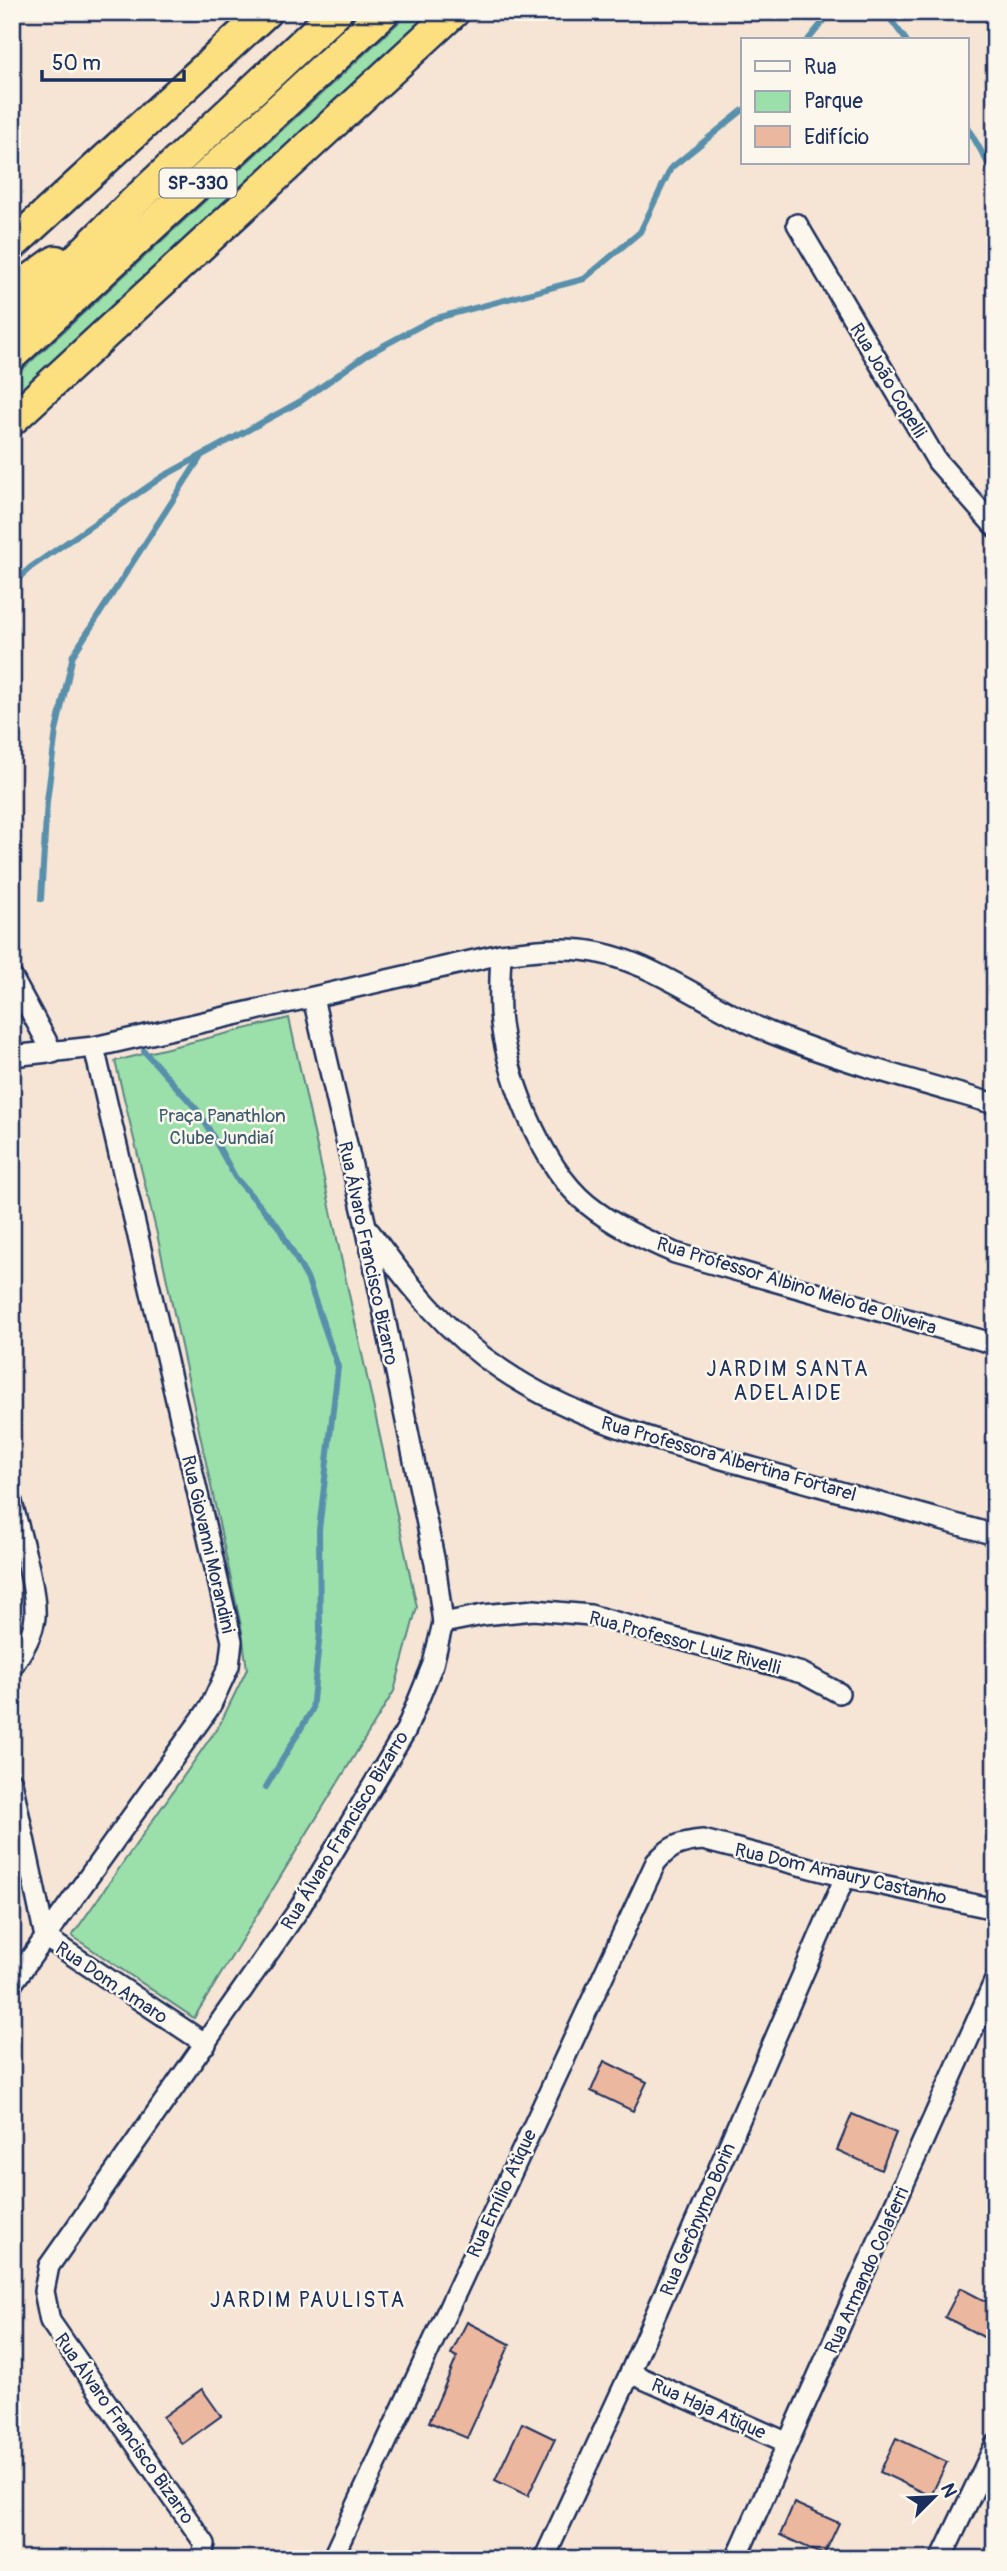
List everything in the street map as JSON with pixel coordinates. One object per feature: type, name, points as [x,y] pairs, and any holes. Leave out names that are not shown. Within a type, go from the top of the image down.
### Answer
[{"type":"highway","points":[[12,245],[266,12]]},
{"type":"highway","name":"SP-330","points":[[12,323],[135,201],[336,12]]},
{"type":"highway","name":"SP-330","points":[[12,355],[384,12]]},
{"type":"highway","points":[[12,420],[454,12]]},
{"type":"highway","points":[[12,293],[135,201]]},
{"type":"street","name":"Rua João Copelli","points":[[797,224],[937,461],[993,527]]},
{"type":"street","points":[[12,1056],[94,1047],[500,954],[546,949],[581,950],[619,958],[768,1032],[859,1065],[995,1104]]},
{"type":"street","name":"Rua Professor Albino Melo de Oliveira","points":[[500,954],[500,1014],[514,1079],[527,1116],[553,1164],[585,1202],[625,1231],[675,1252],[995,1343]]},
{"type":"street","points":[[12,976],[53,1053]]},
{"type":"street","name":"Rua Álvaro Francisco Bizarro","points":[[201,2559],[205,2544],[50,2321],[44,2291],[48,2266],[299,1909],[406,1730],[433,1664],[443,1623],[435,1563],[366,1226],[313,998]]},
{"type":"street","name":"Rua Giovanni Morandini","points":[[12,1984],[210,1707],[229,1666],[232,1641],[94,1047]]},
{"type":"street","name":"Rua Professora Albertina Fortarel","points":[[366,1226],[411,1288],[440,1320],[500,1370],[574,1411],[633,1434],[995,1535]]},
{"type":"street","points":[[12,1502],[31,1580],[35,1616],[29,1641],[12,1667]]},
{"type":"street","name":"Rua Professor Luiz Rivelli","points":[[443,1623],[484,1615],[534,1610],[590,1615],[802,1673],[839,1693]]},
{"type":"street","name":"Rua Dom Amaro","points":[[12,1782],[45,1937],[206,2044]]},
{"type":"street","name":"Rua Dom Amaury Castanho","points":[[687,1842],[703,1840],[845,1877],[995,1909]]},
{"type":"street","name":"Rua Emílio Atique","points":[[332,2559],[656,1862],[668,1849],[687,1842]]},
{"type":"street","name":"Rua Gerônymo Borin","points":[[544,2559],[630,2373],[845,1877]]},
{"type":"street","name":"Rua Armando Colaferri","points":[[736,2559],[995,1980]]},
{"type":"street","name":"Rua Haja Atique","points":[[630,2373],[788,2443]]},
{"type":"street","points":[[941,2559],[995,2445]]},
{"type":"green space","points":[[410,12],[436,12],[12,400],[12,379]]},
{"type":"green space","name":"Praça Panathlon Clube Jundiaí","points":[[289,1018],[417,1607],[394,1691],[194,2018],[72,1936],[220,1724],[247,1669],[241,1626],[157,1234],[115,1061]]},
{"type":"building","points":[[604,2061],[647,2082],[633,2111],[591,2091]]},
{"type":"building","points":[[852,2114],[896,2133],[881,2170],[837,2150]]},
{"type":"building","points":[[960,2288],[995,2306],[995,2343],[945,2317]]},
{"type":"building","points":[[467,2322],[510,2344],[467,2438],[429,2422],[457,2357],[451,2354]]},
{"type":"building","points":[[202,2389],[221,2416],[182,2444],[163,2417]]},
{"type":"building","points":[[522,2423],[555,2439],[528,2496],[495,2480]]},
{"type":"building","points":[[896,2438],[947,2462],[931,2496],[880,2472]]},
{"type":"building","points":[[794,2503],[839,2523],[824,2555],[780,2535]]},
{"type":"waterway","points":[[810,38],[831,12]]},
{"type":"waterway","points":[[885,12],[904,38]]},
{"type":"waterway","points":[[12,584],[31,567],[162,477],[301,401],[366,355],[433,319],[584,279],[640,232],[671,168],[741,112]]},
{"type":"waterway","points":[[968,128],[995,176]]},
{"type":"waterway","points":[[41,899],[47,801],[56,731],[73,655],[200,458]]},
{"type":"waterway","points":[[144,1051],[200,1113],[235,1177],[278,1226],[308,1280],[338,1367],[319,1530],[320,1633],[312,1710],[266,1787]]},
{"type":"district","name":"JARDIM SANTA ADELAIDE","points":[[788,1381]]},
{"type":"district","name":"JARDIM PAULISTA","points":[[308,2300]]}]
